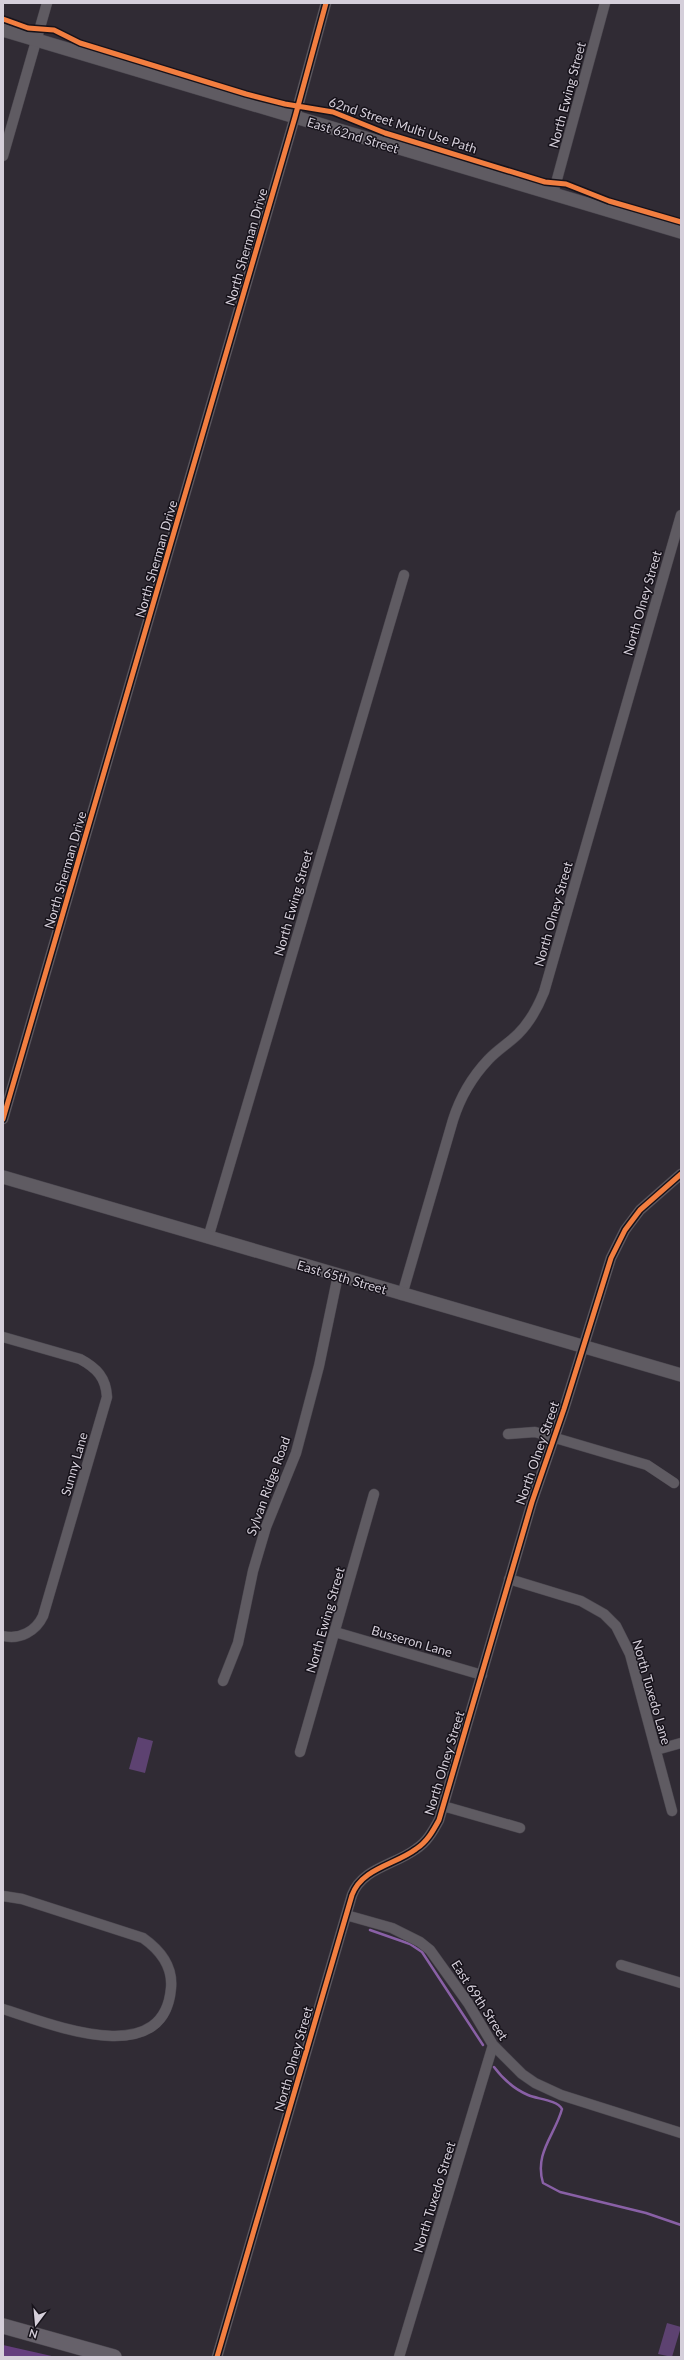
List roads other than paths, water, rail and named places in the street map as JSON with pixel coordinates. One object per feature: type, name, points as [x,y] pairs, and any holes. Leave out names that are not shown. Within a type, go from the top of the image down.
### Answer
[{"type":"main road","points":[[3,2326],[114,2357]]},
{"type":"street","points":[[3,156],[47,3]]},
{"type":"street","name":"North Sherman Drive","points":[[3,1119],[295,117],[326,3]]},
{"type":"street","name":"North Ewing Street","points":[[553,194],[605,3]]},
{"type":"street","name":"East 62nd Street","points":[[3,30],[681,232]]},
{"type":"street","name":"North Olney Street","points":[[402,1294],[453,1120],[461,1101],[483,1066],[504,1045],[517,1036],[528,1022],[544,992],[681,515]]},
{"type":"street","name":"North Ewing Street","points":[[208,1238],[404,575]]},
{"type":"street","points":[[584,1346],[608,1265],[620,1238],[643,1207],[681,1174]]},
{"type":"street","name":"East 65th Street","points":[[3,1177],[681,1375]]},
{"type":"street","name":"Sylvan Ridge Road","points":[[223,1681],[238,1643],[252,1576],[266,1527],[295,1457],[320,1366],[338,1275]]},
{"type":"street","name":"Sunny Lane","points":[[3,1337],[80,1360],[91,1365],[102,1377],[107,1397],[43,1616],[36,1626],[26,1634],[14,1637],[3,1636]]},
{"type":"street","name":"North Olney Street","points":[[217,2357],[352,1895],[358,1883],[369,1874],[419,1847],[433,1832],[443,1806],[532,1502],[584,1346]]},
{"type":"street","points":[[508,1434],[531,1432],[647,1465],[674,1483]]},
{"type":"street","name":"North Ewing Street","points":[[300,1752],[374,1494]]},
{"type":"street","name":"North Tuxedo Lane","points":[[509,1579],[582,1601],[604,1614],[616,1626],[630,1654],[672,1811]]},
{"type":"street","name":"Busseron Lane","points":[[335,1632],[482,1674]]},
{"type":"street","points":[[656,1750],[681,1743]]},
{"type":"street","points":[[443,1806],[520,1828]]},
{"type":"street","points":[[3,1896],[22,1899],[139,1936],[152,1944],[164,1959],[169,1971],[171,1988],[167,2005],[155,2022],[141,2032],[124,2037],[89,2035],[3,2009]]},
{"type":"street","name":"East 69th Street","points":[[346,1915],[403,1932],[430,1950],[468,2003],[493,2045],[522,2074],[545,2089],[681,2133]]},
{"type":"street","points":[[621,1965],[681,1982]]},
{"type":"street","name":"North Tuxedo Street","points":[[399,2357],[493,2045]]},
{"type":"waterway","points":[[370,1930],[410,1944],[422,1952],[483,2045]]},
{"type":"waterway","points":[[494,2067],[513,2087],[528,2095],[556,2104],[562,2109],[543,2153],[541,2162],[543,2183],[560,2192],[646,2213],[681,2225]]}]
